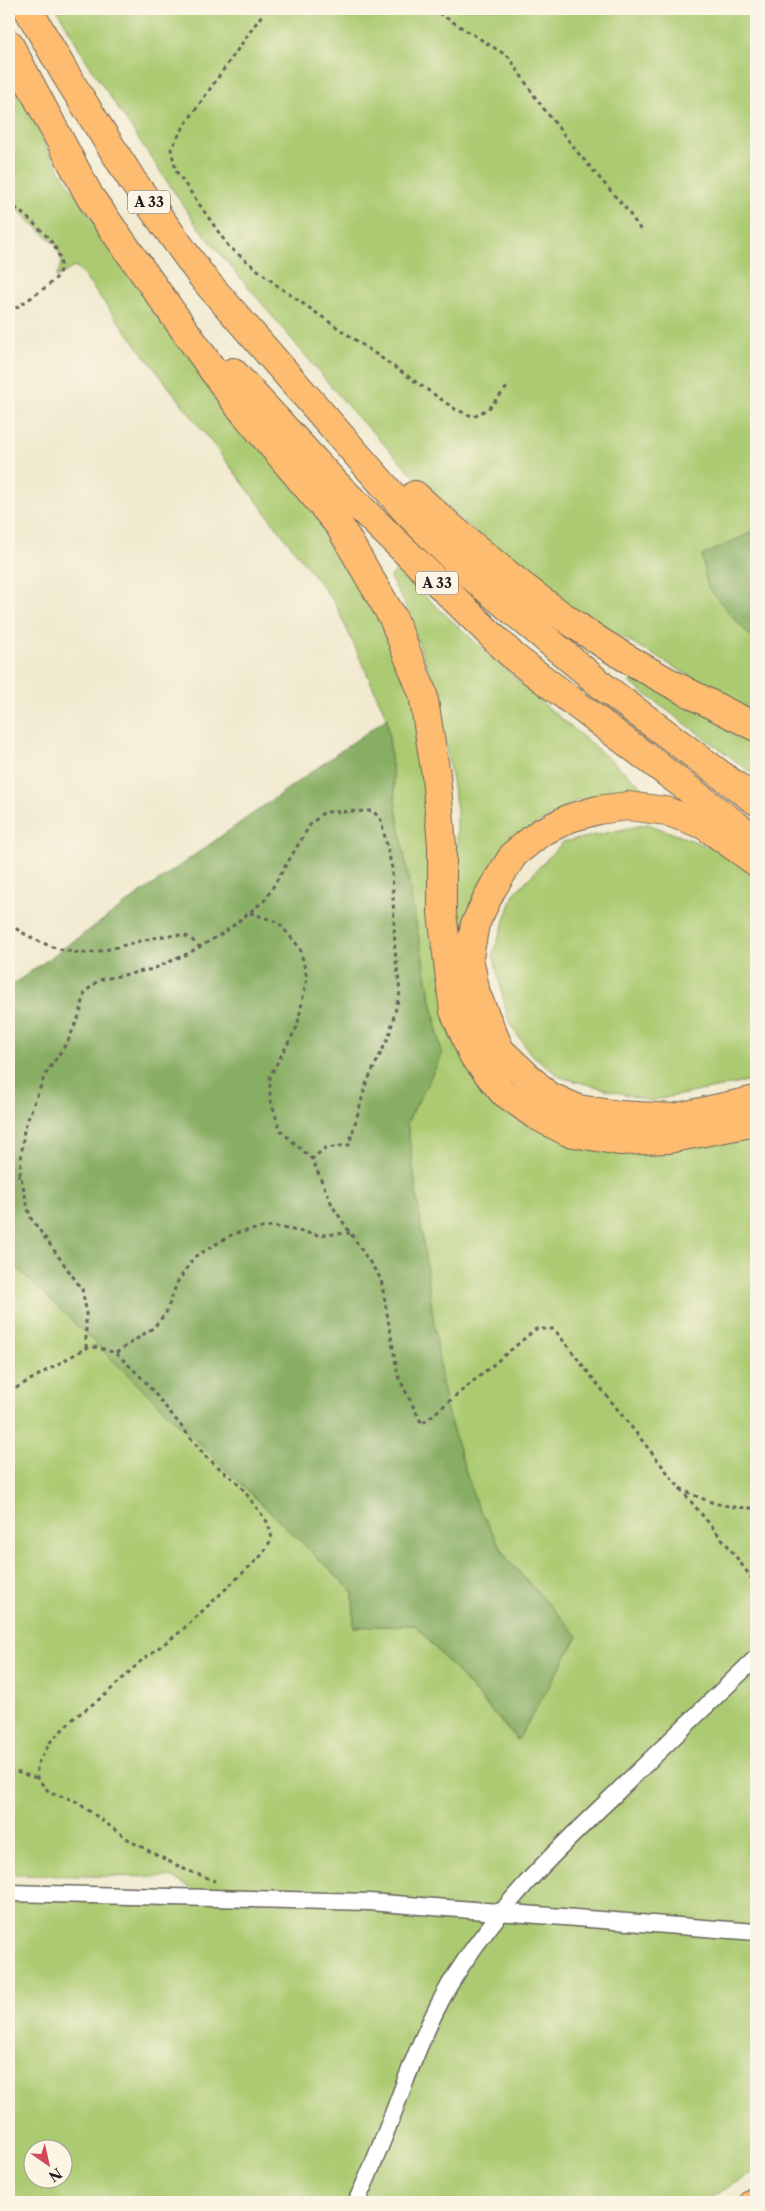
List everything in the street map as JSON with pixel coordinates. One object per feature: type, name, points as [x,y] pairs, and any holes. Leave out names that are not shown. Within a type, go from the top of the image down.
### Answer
[{"type":"highway","name":"A 33","points":[[28,9],[66,75],[138,187],[204,278],[407,512],[470,575],[605,688],[756,801]]},
{"type":"highway","name":"A 33","points":[[9,44],[90,196],[154,286],[334,482],[515,658],[756,840]]},
{"type":"highway","points":[[154,286],[203,359],[237,404],[339,525],[393,618],[423,694],[436,775],[442,846],[442,913],[454,1010],[474,1055],[502,1091],[535,1115],[568,1132],[620,1141],[668,1139],[756,1122]]},
{"type":"highway","points":[[311,403],[493,565],[584,632],[692,696],[756,727]]},
{"type":"highway","points":[[756,862],[704,825],[666,811],[628,806],[598,810],[570,818],[540,833],[514,854],[492,890],[475,924],[469,957],[476,994],[500,1050],[547,1095],[578,1108],[618,1115],[674,1118],[756,1100]]},
{"type":"street","points":[[356,2202],[374,2164],[426,2030],[450,1984],[492,1922],[561,1846],[756,1658]]},
{"type":"street","points":[[9,1893],[369,1902],[756,1932]]},
{"type":"path","points":[[266,9],[184,126],[171,149],[176,171],[229,247],[279,287],[455,409],[474,417],[490,407],[509,385]]},
{"type":"path","points":[[432,9],[509,57],[543,108],[627,210],[642,232]]},
{"type":"path","points":[[9,202],[56,245],[62,262],[56,278],[9,314]]},
{"type":"path","points":[[86,1348],[86,1309],[82,1289],[30,1217],[21,1176],[24,1129],[46,1076],[68,1041],[80,1014],[85,992],[99,980],[153,969],[200,947],[226,932],[266,900],[310,826],[324,812],[373,811],[381,820],[392,868],[395,951],[400,992],[389,1036],[366,1084],[349,1145],[325,1148],[312,1159]]},
{"type":"path","points":[[249,913],[278,922],[300,948],[307,978],[297,1028],[270,1076],[270,1098],[280,1130],[312,1159],[333,1207],[381,1279],[398,1376],[422,1424],[536,1329],[554,1329],[728,1546],[756,1584]]},
{"type":"path","points":[[9,924],[28,938],[63,951],[84,953],[171,936],[187,937],[200,947]]},
{"type":"path","points":[[9,1175],[21,1176]]},
{"type":"path","points":[[116,1353],[153,1328],[166,1313],[177,1283],[194,1257],[235,1233],[272,1226],[318,1235],[350,1233]]},
{"type":"path","points":[[9,1392],[86,1348],[96,1347],[116,1353],[144,1380],[206,1457],[239,1484],[268,1522],[272,1538],[263,1554],[221,1595],[180,1632],[142,1660],[105,1695],[74,1718],[51,1741],[37,1765],[37,1778]]},
{"type":"path","points":[[678,1486],[707,1502],[740,1508],[756,1508]]},
{"type":"path","points":[[9,1770],[37,1778],[50,1793],[74,1800],[132,1842],[184,1869],[216,1882],[242,1899]]},
{"type":"green space","points":[[57,9],[756,9],[756,714],[537,588],[420,482],[351,410],[197,226],[89,65]]},
{"type":"green space","points":[[9,73],[52,158],[154,313],[281,471],[330,525],[385,616],[416,697],[432,825],[433,925],[502,1091],[756,1122],[756,2171],[702,2202],[9,2202],[9,1894],[200,1893],[171,1877],[9,1875],[9,1260],[353,1592],[354,1627],[415,1625],[517,1740],[578,1637],[508,1560],[475,1501],[445,1405],[407,1123],[442,1054],[415,919],[396,806],[387,718],[335,603],[76,266],[56,277],[62,262],[56,245],[9,202]]},
{"type":"green space","points":[[756,530],[756,642],[707,586],[702,556]]},
{"type":"green space","points":[[396,570],[544,704],[653,796],[577,800],[522,833],[464,936],[456,931],[457,810],[437,694],[404,603],[390,578]]},
{"type":"green space","points":[[645,678],[756,739],[756,776],[629,682]]},
{"type":"green space","points":[[387,718],[396,806],[415,919],[442,1055],[407,1123],[445,1405],[475,1501],[508,1560],[578,1636],[518,1740],[415,1625],[354,1627],[353,1592],[9,1260],[9,987]]},
{"type":"green space","points":[[648,824],[739,858],[756,870],[756,1080],[650,1101],[560,1077],[530,1053],[509,1023],[493,954],[514,894],[563,842]]}]
